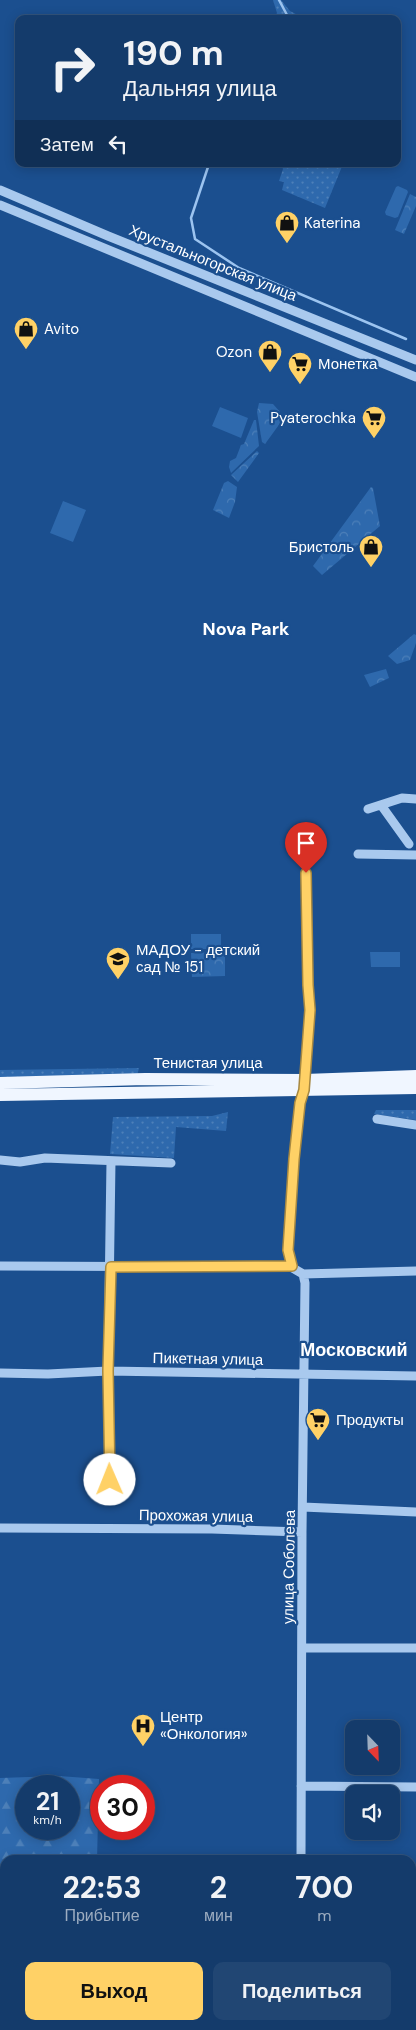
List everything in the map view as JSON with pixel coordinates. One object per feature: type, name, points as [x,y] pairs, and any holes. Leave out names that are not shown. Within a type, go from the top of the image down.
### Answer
[{"type":"main road","name":"Тенистая улица","points":[[0,1095],[304,1085],[416,1076]]},
{"type":"main road","name":"Тенистая улица","points":[[0,1083],[145,1079],[416,1088]]},
{"type":"street","name":"Хрустальногорская улица","points":[[0,190],[416,360]]},
{"type":"street","name":"Хрустальногорская улица","points":[[0,205],[415,374]]},
{"type":"street","points":[[142,263],[151,260],[149,252]]},
{"type":"street","points":[[209,291],[207,282],[214,279]]},
{"type":"street","points":[[368,809],[402,798],[416,799]]},
{"type":"street","points":[[381,805],[410,844]]},
{"type":"street","points":[[358,854],[416,855]]},
{"type":"street","points":[[292,1266],[288,1250],[294,1159],[300,1103],[304,1085],[310,1010],[306,873]]},
{"type":"street","points":[[377,1119],[416,1124]]},
{"type":"street","points":[[0,1160],[20,1162],[45,1158],[171,1163]]},
{"type":"street","points":[[110,1480],[108,1371],[111,1267],[111,1161]]},
{"type":"street","points":[[0,1266],[292,1266],[303,1274],[416,1271]]},
{"type":"street","name":"улица Соболева","points":[[301,1855],[305,1283],[303,1274]]},
{"type":"street","name":"Пикетная улица","points":[[0,1373],[48,1374],[108,1371],[416,1376]]},
{"type":"street","points":[[303,1507],[416,1512]]},
{"type":"street","name":"Прохожая улица","points":[[0,1528],[212,1529],[302,1532]]},
{"type":"street","points":[[302,1648],[416,1648]]},
{"type":"street","points":[[302,1786],[416,1787]]},
{"type":"green space","points":[[273,0],[281,0],[290,11],[298,15],[276,15]]},
{"type":"green space","points":[[282,167],[342,167],[325,208],[282,190],[284,182],[279,181]]},
{"type":"green space","points":[[398,186],[408,192],[398,217],[395,218],[386,215],[385,212]]},
{"type":"green space","points":[[410,194],[416,197],[416,206],[404,234],[395,230]]},
{"type":"green space","points":[[259,403],[273,404],[280,412],[281,422],[265,444],[262,442],[257,412]]},
{"type":"green space","points":[[220,407],[248,418],[241,438],[212,426]]},
{"type":"green space","points":[[254,420],[256,420],[259,446],[231,473],[230,461],[236,458]]},
{"type":"green space","points":[[257,451],[259,453],[238,482],[231,475]]},
{"type":"green space","points":[[228,481],[237,487],[235,502],[229,518],[213,510],[224,483]]},
{"type":"green space","points":[[371,487],[373,488],[380,526],[322,575],[313,566]]},
{"type":"green space","points":[[63,501],[86,510],[73,542],[50,533]]},
{"type":"green space","points":[[414,634],[416,635],[416,643],[410,660],[397,664],[388,656]]},
{"type":"green space","points":[[386,669],[389,678],[370,687],[364,675]]},
{"type":"green space","points":[[191,934],[221,934],[221,949],[191,949]]},
{"type":"green space","points":[[225,952],[225,976],[192,977],[191,953]]},
{"type":"green space","points":[[370,952],[400,952],[400,967],[371,967]]},
{"type":"green space","points":[[139,1068],[137,1076],[0,1080],[0,1070]]},
{"type":"green space","points":[[376,1110],[416,1110],[416,1120],[374,1114]]},
{"type":"green space","points":[[228,1112],[226,1131],[176,1127],[174,1158],[110,1154],[113,1117],[212,1116]]},
{"type":"green space","points":[[15,1777],[15,1840],[80,1840],[80,1778],[90,1778],[90,1840],[97,1840],[97,1855],[0,1855],[0,1778]]},
{"type":"waterway","points":[[279,0],[287,15]]},
{"type":"waterway","points":[[208,167],[191,218],[195,239],[239,268],[406,339]]},
{"type":"place","name":"Katerina","points":[[287,244]]},
{"type":"place","name":"Avito","points":[[26,350]]},
{"type":"place","name":"Ozon","points":[[270,373]]},
{"type":"place","name":"Монетка","points":[[300,385]]},
{"type":"place","name":"Pyaterochka","points":[[374,439]]},
{"type":"place","name":"Бристоль","points":[[371,568]]},
{"type":"place","name":"МАДОУ - детский сад № 151","points":[[118,980]]},
{"type":"place","name":"Продукты","points":[[318,1441]]},
{"type":"place","name":"Центр «Онкология»","points":[[143,1747]]},
{"type":"district","name":"Nova Park","points":[[246,629]]},
{"type":"district","name":"Московский","points":[[354,1350]]},
{"type":"route","points":[[110,1480],[108,1371],[111,1267],[292,1266],[288,1250],[294,1159],[300,1103],[304,1090],[310,1010],[306,873]]}]
